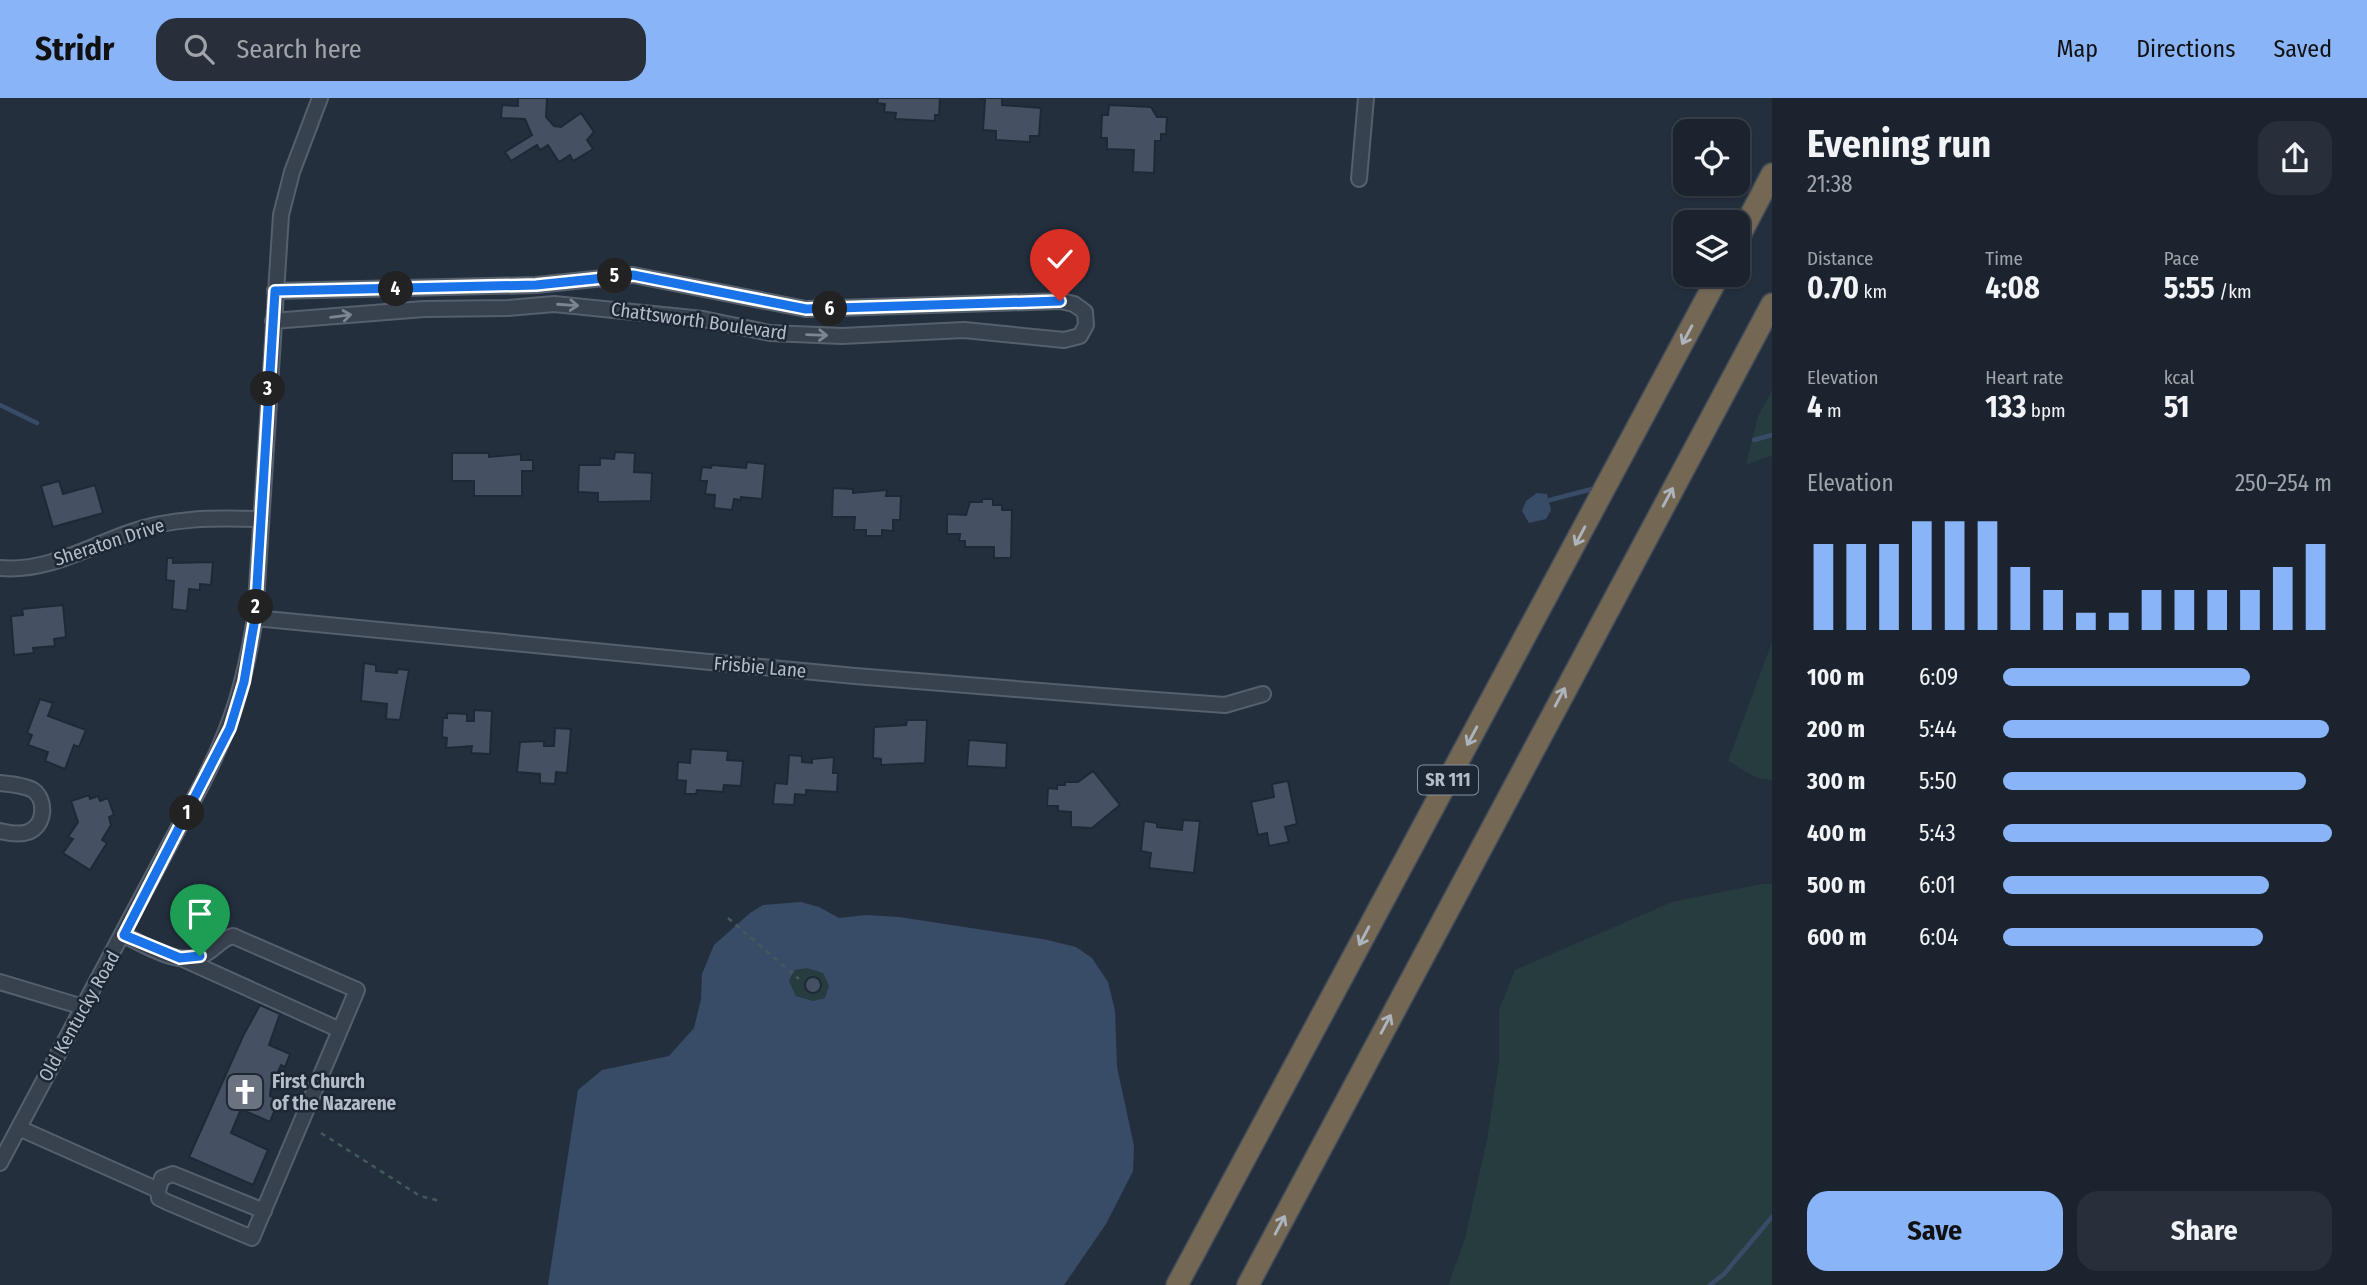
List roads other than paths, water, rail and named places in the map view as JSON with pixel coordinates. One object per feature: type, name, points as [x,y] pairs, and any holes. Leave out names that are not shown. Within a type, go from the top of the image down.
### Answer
[{"type":"highway","points":[[1750,216],[1772,174]]},
{"type":"highway","name":"SR 111","points":[[1177,1285],[1713,287]]},
{"type":"highway","name":"SR 111","points":[[1248,1285],[1772,304]]},
{"type":"street","name":"Old Kentucky Road","points":[[0,1163],[124,935],[230,728],[244,682],[255,618],[281,215],[292,172],[320,98]]},
{"type":"street","points":[[1359,179],[1366,98]]},
{"type":"street","name":"Chattsworth Boulevard","points":[[273,321],[424,309],[509,309],[554,304],[704,319],[771,333],[810,335],[989,331],[1064,340],[1080,336],[1086,325],[1085,312],[1074,304],[1060,301],[806,309],[633,275],[536,285],[275,291]]},
{"type":"street","name":"Sheraton Drive","points":[[0,568],[68,559],[128,533],[183,518],[260,519]]},
{"type":"street","name":"Frisbie Lane","points":[[255,618],[855,676],[1128,698],[1225,705],[1264,694]]},
{"type":"street","points":[[0,783],[32,789],[39,796],[43,815],[38,825],[28,832],[0,831]]},
{"type":"street","points":[[124,935],[340,1030]]},
{"type":"street","points":[[180,958],[200,956],[224,938],[233,936],[357,990],[264,1211],[252,1238],[166,1202],[159,1198],[158,1190],[162,1178],[173,1174],[264,1211]]},
{"type":"street","points":[[0,982],[83,1007]]},
{"type":"street","points":[[19,1128],[158,1190]]},
{"type":"water","points":[[1537,493],[1547,494],[1551,510],[1546,519],[1529,523],[1522,511],[1526,501]]},
{"type":"water","points":[[801,902],[819,907],[839,918],[866,915],[899,917],[1043,939],[1076,947],[1092,958],[1108,982],[1115,1011],[1117,1067],[1134,1146],[1133,1171],[1106,1224],[1064,1285],[548,1285],[578,1090],[602,1070],[669,1056],[694,1028],[701,999],[702,974],[714,945],[763,905]],"holes":[[[807,968],[823,973],[829,986],[825,998],[813,1001],[796,996],[789,981],[795,970]]]},
{"type":"waterway","points":[[0,405],[37,423]]},
{"type":"waterway","points":[[1754,440],[1772,435]]},
{"type":"waterway","points":[[1550,500],[1596,488]]},
{"type":"waterway","points":[[1710,1285],[1724,1274],[1772,1217]]},
{"type":"place","name":"First Church of the Nazarene","points":[[245,1092]]}]
